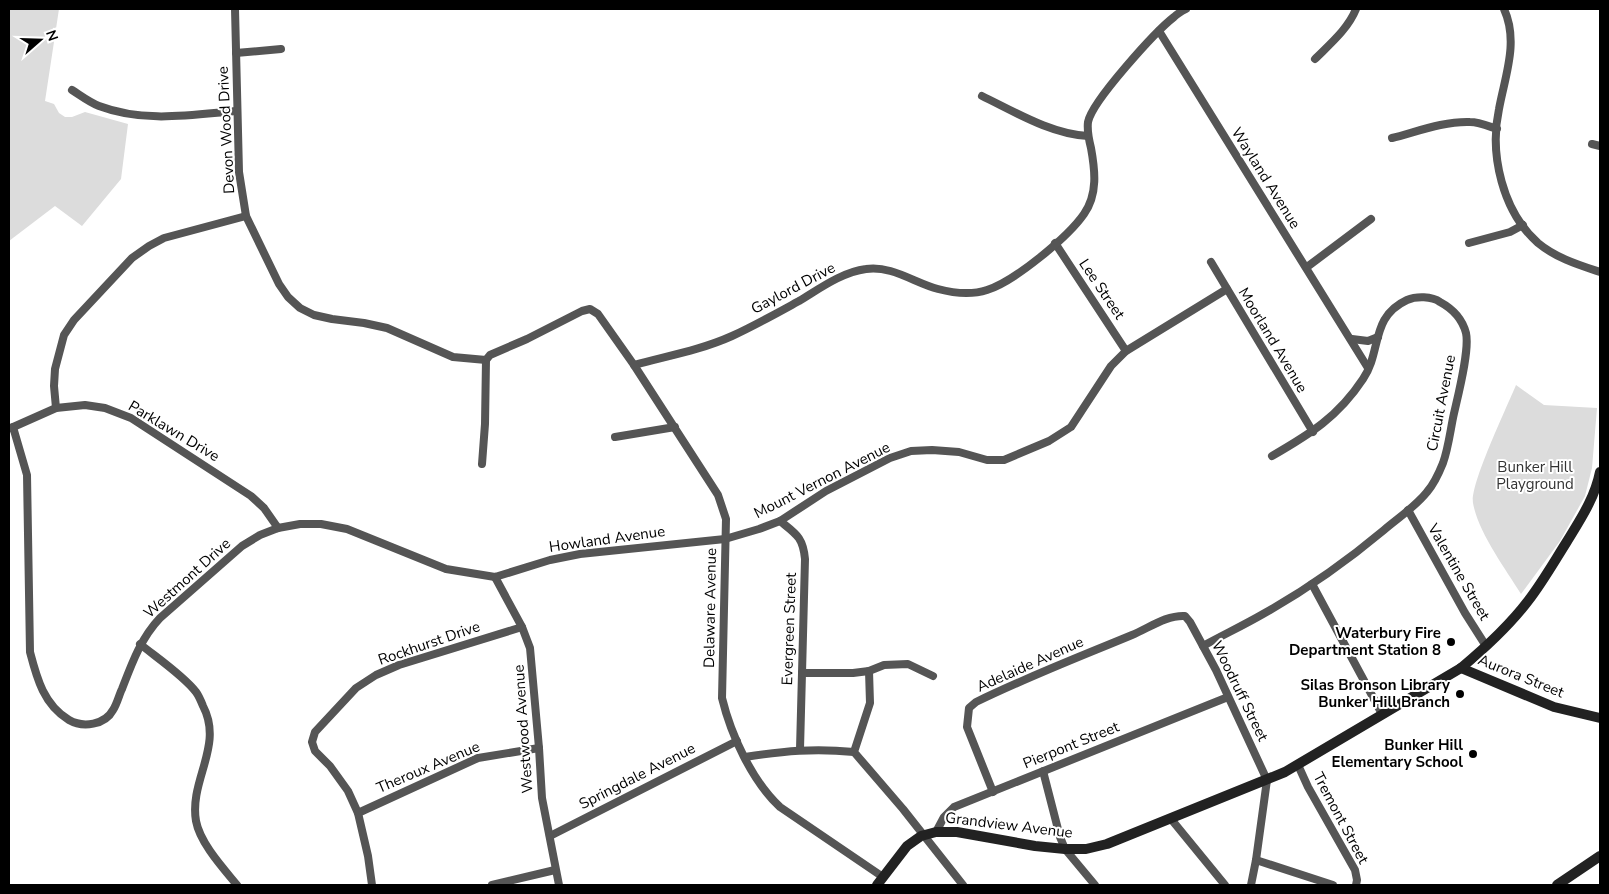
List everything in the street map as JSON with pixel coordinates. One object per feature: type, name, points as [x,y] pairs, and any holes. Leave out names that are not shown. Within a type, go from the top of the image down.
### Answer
[{"type":"main road","name":"Grandview Avenue","points":[[880,881],[905,847],[924,835],[936,832],[957,832],[1035,846],[1086,849],[1107,844],[1171,819],[1267,780],[1298,764],[1461,668],[1486,646],[1528,600],[1599,487],[1600,472]]},
{"type":"main road","name":"Aurora Street","points":[[1461,668],[1554,708],[1600,718]]},
{"type":"main road","points":[[1559,885],[1600,856]]},
{"type":"street","name":"Devon Wood Drive","points":[[235,9],[239,172],[246,216],[279,284],[288,297],[300,308],[314,315],[387,328],[453,357],[486,360]]},
{"type":"street","name":"Gaylord Drive","points":[[634,365],[706,346],[732,336],[796,303],[837,278],[866,269],[895,272],[940,290],[964,293],[986,290],[1006,281],[1075,226],[1086,211],[1093,192],[1095,175],[1088,136],[1088,121],[1094,108],[1107,89],[1159,31],[1174,16],[1186,9]]},
{"type":"street","points":[[1314,59],[1335,39],[1353,16],[1356,9]]},
{"type":"street","points":[[1504,9],[1512,41],[1506,81],[1498,111],[1496,150],[1500,174],[1512,208],[1523,225],[1538,242],[1552,253],[1600,272]]},
{"type":"street","name":"Wayland Avenue","points":[[1159,31],[1352,339],[1368,368]]},
{"type":"street","points":[[236,54],[281,49]]},
{"type":"street","points":[[72,90],[97,105],[138,116],[158,117],[237,111]]},
{"type":"street","points":[[982,96],[1055,130],[1072,135],[1088,136]]},
{"type":"street","points":[[1392,138],[1450,123],[1470,122],[1497,129]]},
{"type":"street","points":[[56,408],[55,370],[64,335],[74,320],[132,258],[148,246],[164,238],[246,216]]},
{"type":"street","points":[[1307,268],[1371,219]]},
{"type":"street","points":[[1468,242],[1510,232],[1523,225]]},
{"type":"street","name":"Lee Street","points":[[1055,243],[1126,351]]},
{"type":"street","name":"Moorland Avenue","points":[[1211,262],[1313,432]]},
{"type":"street","name":"Mount Vernon Avenue","points":[[725,539],[780,521],[842,483],[890,458],[911,451],[959,452],[987,460],[1004,460],[1049,441],[1071,427],[1111,366],[1126,351],[1227,289]]},
{"type":"street","name":"Circuit Avenue","points":[[1203,646],[1264,614],[1312,584],[1364,547],[1408,510],[1426,492],[1437,476],[1443,462],[1462,371],[1466,334],[1461,319],[1450,308],[1437,300],[1421,297],[1409,299],[1388,313],[1381,325],[1365,377],[1348,400],[1313,432],[1272,456]]},
{"type":"street","name":"Delaware Avenue","points":[[486,360],[490,355],[527,339],[582,311],[590,309],[598,314],[634,365],[718,495],[726,519],[722,698],[737,741],[758,782],[767,795],[780,807],[880,881]]},
{"type":"street","points":[[1352,339],[1368,341],[1378,337]]},
{"type":"street","points":[[482,464],[486,360]]},
{"type":"street","name":"Parklawn Drive","points":[[11,428],[56,408],[85,405],[105,408],[131,418],[251,496],[264,508],[278,528]]},
{"type":"street","points":[[615,437],[674,427]]},
{"type":"street","name":"Westmont Drive","points":[[11,428],[27,475],[30,652],[37,679],[46,698],[59,714],[76,724],[91,724],[103,720],[113,711],[140,644],[160,618],[242,546],[260,535],[278,528],[300,524],[321,524],[347,529],[446,568],[495,577]]},
{"type":"street","name":"Valentine Street","points":[[1408,510],[1465,613],[1486,646]]},
{"type":"street","name":"Evergreen Street","points":[[780,521],[794,532],[804,545],[800,749]]},
{"type":"street","name":"Howland Avenue","points":[[495,577],[550,560],[580,554],[725,539]]},
{"type":"street","name":"Westwood Avenue","points":[[495,577],[522,627],[530,648],[542,798],[559,885]]},
{"type":"street","points":[[1312,584],[1382,714]]},
{"type":"street","name":"Woodruff Street","points":[[1185,616],[1203,646],[1267,780]]},
{"type":"street","name":"Adelaide Avenue","points":[[993,792],[967,727],[969,708],[981,699],[1167,618],[1185,616]]},
{"type":"street","name":"Rockhurst Drive","points":[[358,813],[348,791],[330,766],[315,751],[312,742],[315,732],[356,688],[376,675],[399,665],[522,627]]},
{"type":"street","points":[[140,644],[196,692],[205,709],[210,724],[211,740],[195,800],[196,822],[201,838],[237,885]]},
{"type":"street","points":[[802,673],[853,673],[869,671],[884,665],[908,664],[933,676]]},
{"type":"street","points":[[854,752],[870,703],[869,671]]},
{"type":"street","name":"Pierpont Street","points":[[936,832],[951,809],[1228,697]]},
{"type":"street","name":"Springdale Avenue","points":[[550,836],[737,741]]},
{"type":"street","name":"Theroux Avenue","points":[[358,813],[478,758],[539,748]]},
{"type":"street","points":[[745,757],[800,749],[854,752],[924,835],[963,885]]},
{"type":"street","name":"Tremont Street","points":[[1298,764],[1308,787],[1354,870],[1357,880],[1356,885]]},
{"type":"street","points":[[1043,771],[1060,837],[1065,849],[1095,885]]},
{"type":"street","points":[[1251,885],[1267,780]]},
{"type":"street","points":[[358,813],[368,856],[372,885]]},
{"type":"street","points":[[1171,819],[1225,885]]},
{"type":"street","points":[[1256,860],[1333,885]]},
{"type":"street","points":[[492,885],[555,870]]},
{"type":"green space","points":[[9,9],[59,9],[45,101],[54,104],[59,113],[65,117],[72,117],[85,112],[128,124],[121,179],[82,226],[55,206],[9,241]]},
{"type":"green space","name":"Bunker Hill Playground","points":[[1516,385],[1544,405],[1597,408],[1592,468],[1585,496],[1560,541],[1521,594],[1486,538],[1473,503],[1477,480],[1483,463]]},
{"type":"place","name":"Waterbury Fire Department Station 8","points":[[1451,642]]},
{"type":"place","name":"Silas Bronson Library Bunker Hill Branch","points":[[1460,694]]},
{"type":"place","name":"Bunker Hill Elementary School","points":[[1473,754]]}]
